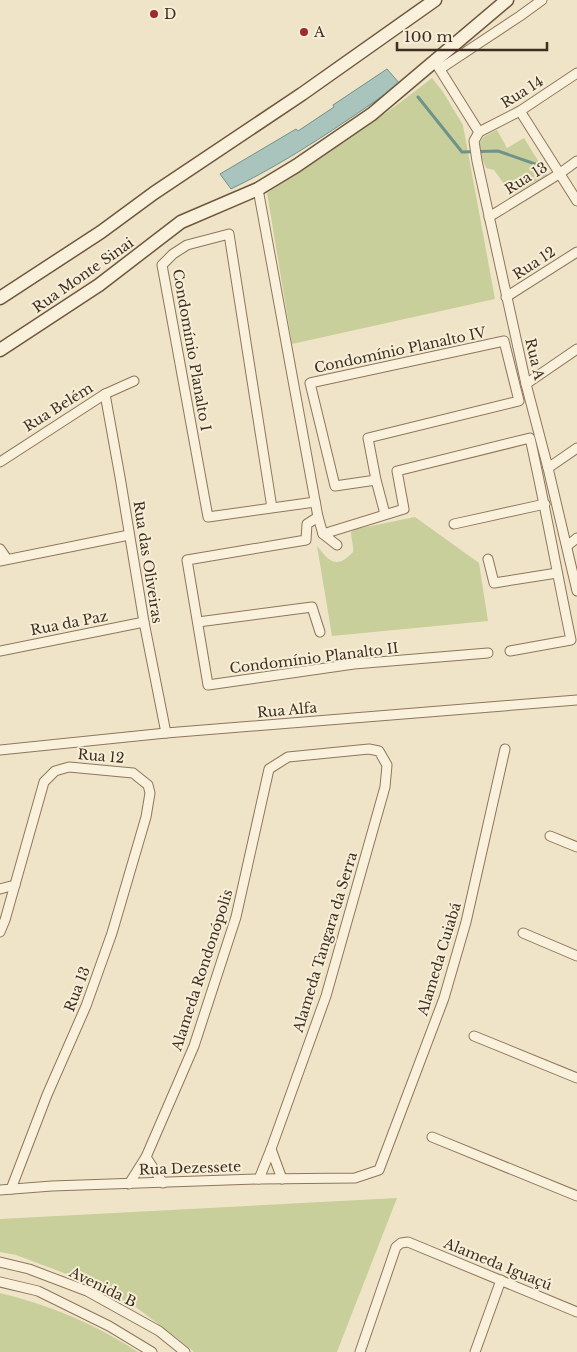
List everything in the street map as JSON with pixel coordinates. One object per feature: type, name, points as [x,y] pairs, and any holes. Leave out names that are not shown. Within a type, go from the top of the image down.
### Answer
[{"type":"main road","points":[[0,298],[101,232],[154,193],[302,94],[435,0]]},
{"type":"main road","name":"Rua Monte Sinai","points":[[0,350],[99,285],[181,222],[258,189],[296,166],[372,114],[438,65],[508,0]]},
{"type":"street","points":[[479,132],[438,65],[520,16],[542,0]]},
{"type":"street","name":"Rua 14","points":[[479,132],[520,111],[577,73]]},
{"type":"street","points":[[520,111],[577,201]]},
{"type":"street","name":"Rua A","points":[[479,132],[474,141],[476,161],[526,384],[577,592]]},
{"type":"street","name":"Rua 13","points":[[489,217],[577,161]]},
{"type":"street","points":[[258,189],[318,517],[323,534],[337,545]]},
{"type":"street","name":"Condomínio Planalto I","points":[[272,508],[229,234],[187,245],[173,254],[162,265],[208,517],[315,502]]},
{"type":"street","name":"Rua 12","points":[[506,298],[577,252]]},
{"type":"street","name":"Condomínio Planalto IV","points":[[376,480],[335,486],[310,384],[504,341],[519,401],[368,438],[385,514]]},
{"type":"street","points":[[526,384],[577,349]]},
{"type":"street","name":"Rua Belém","points":[[0,462],[106,394],[134,381]]},
{"type":"street","name":"Rua das Oliveiras","points":[[106,394],[144,622],[166,733]]},
{"type":"street","points":[[323,534],[404,508],[397,472],[530,438],[545,504],[571,640],[510,651]]},
{"type":"street","points":[[548,468],[577,448]]},
{"type":"street","points":[[454,524],[545,504]]},
{"type":"street","name":"Condomínio Planalto II","points":[[318,517],[307,524],[306,540],[187,560],[208,685],[354,664],[488,653]]},
{"type":"street","points":[[0,549],[4,560],[130,535]]},
{"type":"street","points":[[567,546],[577,538]]},
{"type":"street","points":[[488,559],[494,583],[557,573]]},
{"type":"street","name":"Condomínio Planalto II","points":[[198,622],[312,607],[320,632]]},
{"type":"street","name":"Rua da Paz","points":[[0,651],[144,622]]},
{"type":"street","name":"Rua Alfa","points":[[0,750],[166,733],[577,700]]},
{"type":"street","name":"Alameda Tangara da Serra","points":[[259,1179],[326,996],[385,787],[387,765],[379,751],[368,749]]},
{"type":"street","name":"Alameda Rondonópolis","points":[[130,1184],[146,1157],[194,1046],[236,917],[269,769],[288,757],[368,749]]},
{"type":"street","name":"Alameda Cuiabá","points":[[379,1170],[447,988],[466,922],[505,749]]},
{"type":"street","name":"Rua 12","points":[[15,884],[44,782],[55,771],[69,768],[133,773],[148,784],[150,793]]},
{"type":"street","name":"Rua 13","points":[[10,1189],[47,1095],[86,1006],[112,933],[146,817],[150,793]]},
{"type":"street","points":[[550,836],[577,847]]},
{"type":"street","points":[[0,889],[15,884]]},
{"type":"street","points":[[0,932],[2,917],[15,884]]},
{"type":"street","points":[[523,933],[577,956]]},
{"type":"street","points":[[474,1036],[577,1078]]},
{"type":"street","points":[[432,1137],[577,1196]]},
{"type":"street","points":[[271,1149],[282,1179]]},
{"type":"street","points":[[146,1157],[163,1183]]},
{"type":"street","name":"Rua Dezessete","points":[[0,1190],[259,1179],[354,1178],[379,1170]]},
{"type":"street","name":"Alameda Iguaçú","points":[[360,1352],[396,1247],[401,1242],[408,1242],[577,1312]]},
{"type":"street","name":"Avenida B","points":[[0,1262],[29,1270],[87,1291],[159,1331],[185,1352]]},
{"type":"street","points":[[475,1352],[501,1280]]},
{"type":"street","points":[[0,1282],[38,1291],[109,1326],[152,1352]]},
{"type":"green space","points":[[432,78],[463,125],[495,299],[292,344],[267,193],[351,138]]},
{"type":"green space","points":[[497,130],[507,148],[524,138],[547,175],[512,195],[494,170],[486,168],[481,154],[480,142],[482,139]]},
{"type":"green space","points":[[415,517],[479,563],[488,621],[332,636],[317,546],[329,559],[337,562],[342,561],[353,552],[351,532],[356,529]]},
{"type":"green space","points":[[397,1198],[337,1352],[194,1352],[137,1308],[72,1276],[16,1255],[0,1252],[0,1219]]},
{"type":"green space","points":[[0,1293],[72,1316],[138,1352],[0,1352]]},
{"type":"water","points":[[387,69],[400,84],[317,140],[275,166],[231,189],[220,174],[296,129],[298,131]]},
{"type":"waterway","points":[[418,97],[462,152],[498,151],[538,165]]},
{"type":"place","name":"D","points":[[154,14]]},
{"type":"place","name":"A","points":[[304,32]]}]
